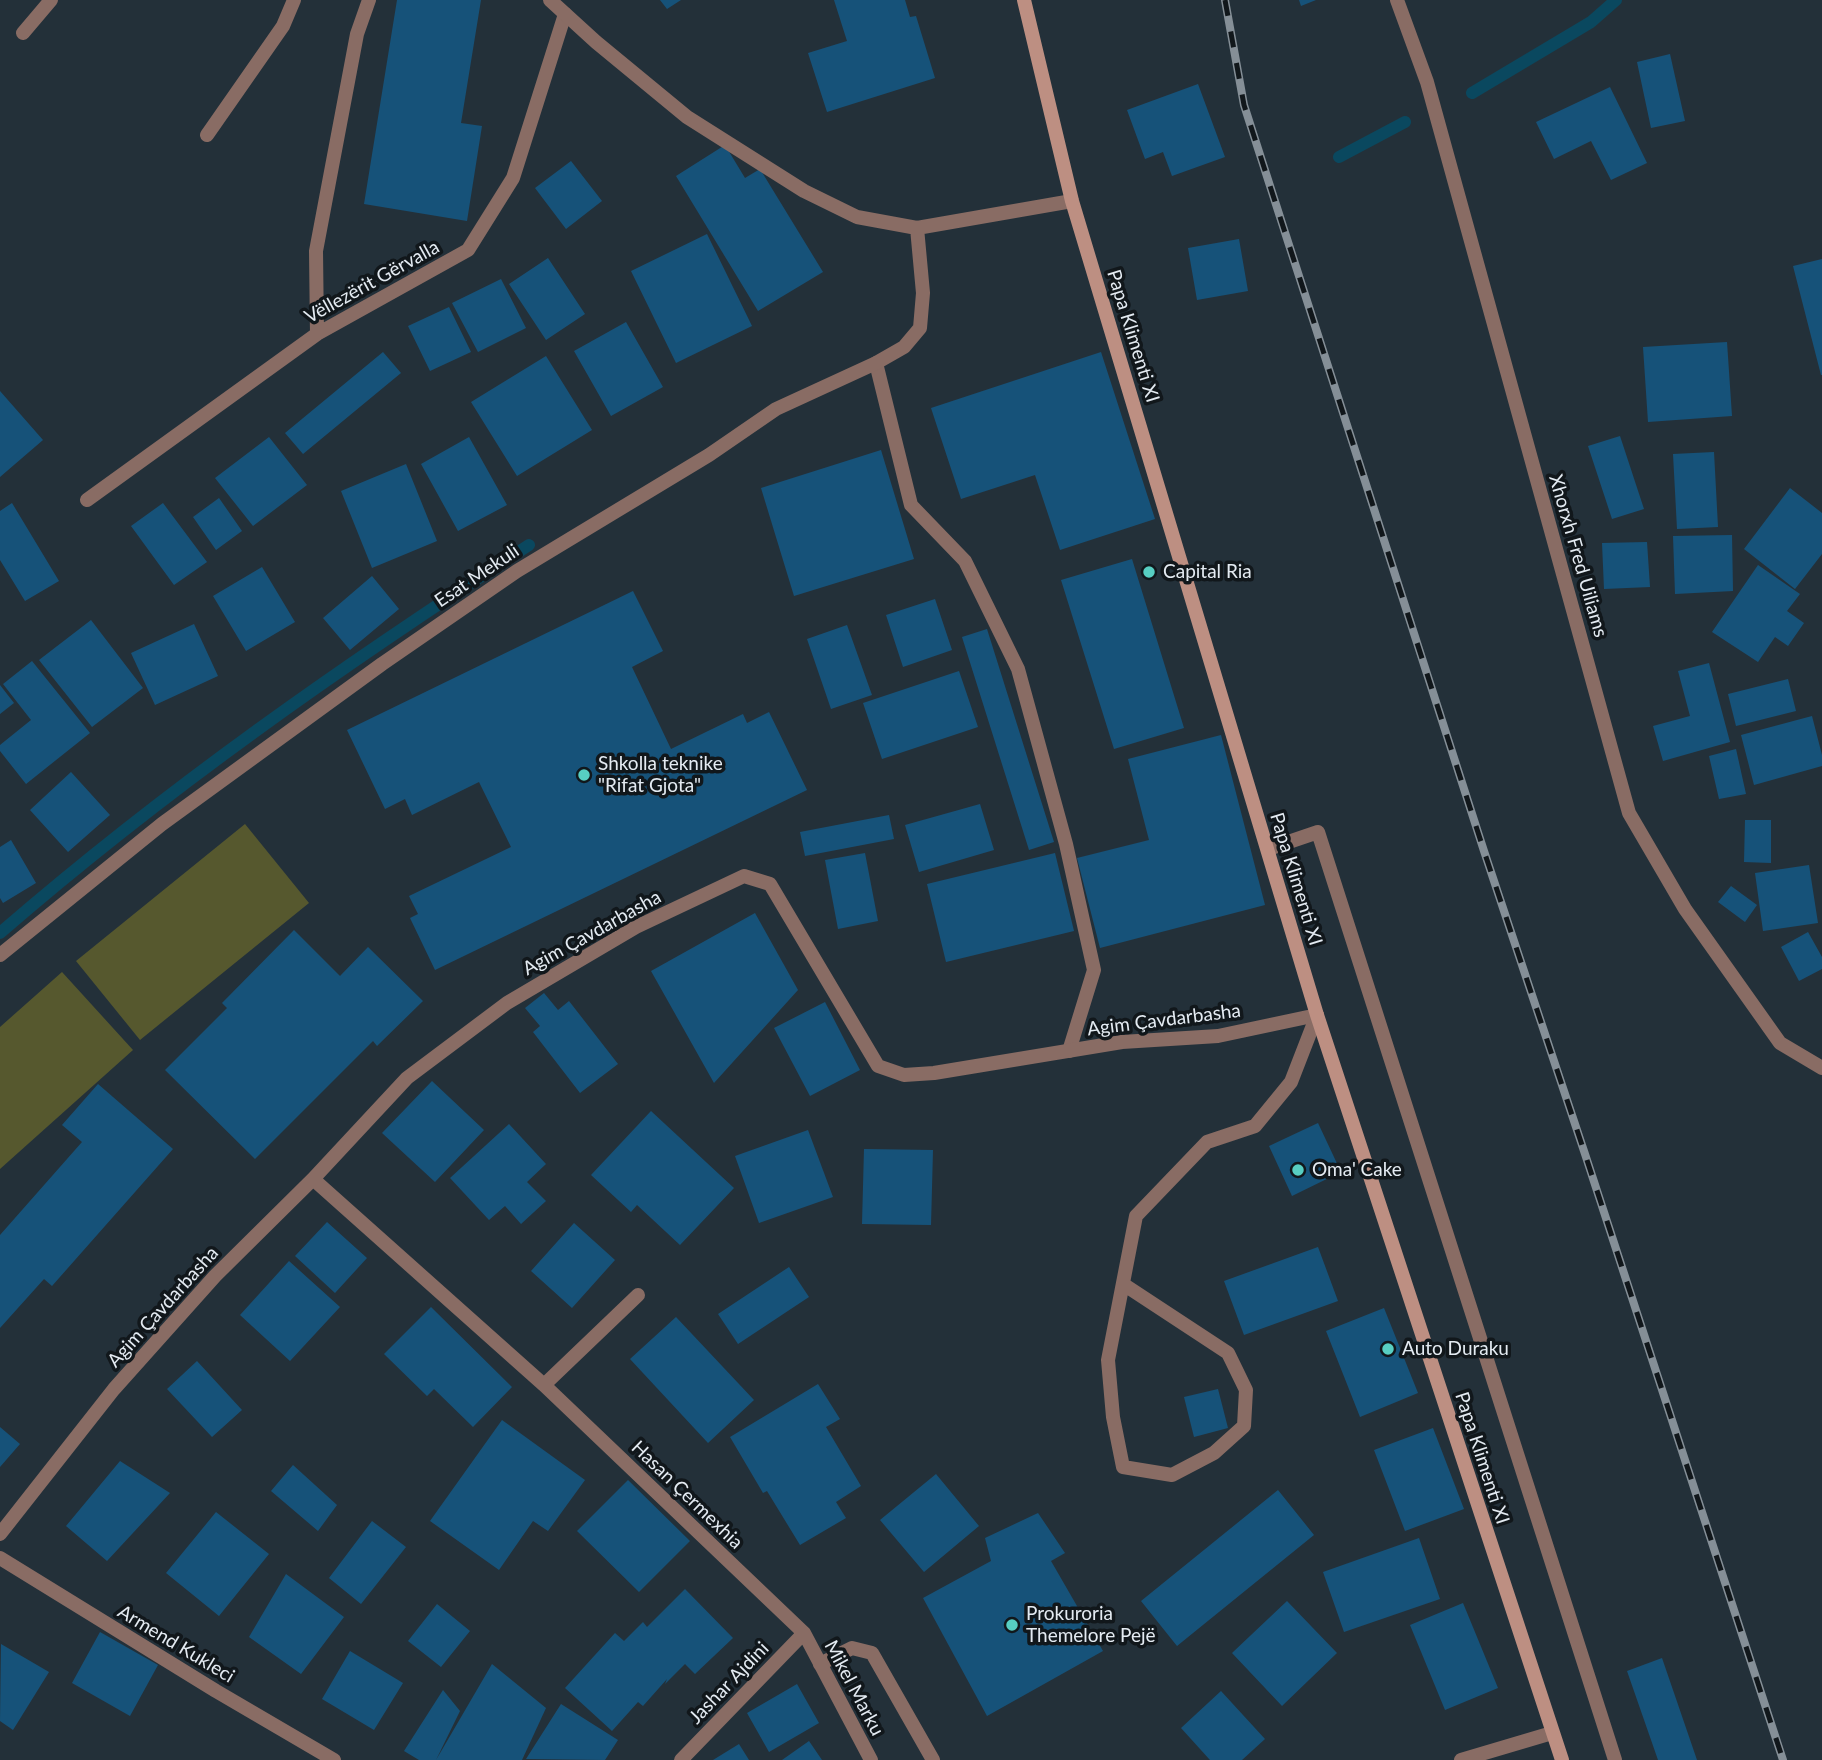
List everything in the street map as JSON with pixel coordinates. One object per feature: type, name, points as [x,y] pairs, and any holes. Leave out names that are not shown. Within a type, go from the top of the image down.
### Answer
[{"type":"street","points":[[23,33],[51,0]]},
{"type":"street","points":[[207,135],[283,26],[294,0]]},
{"type":"street","points":[[317,334],[316,251],[357,34],[369,0]]},
{"type":"street","points":[[550,0],[687,117],[804,191],[857,217],[917,228],[1072,201]]},
{"type":"street","name":"Papa Klimenti XI","points":[[1024,0],[1072,201],[1317,1015],[1562,1760]]},
{"type":"street","name":"Xhorxh Fred Uiliams","points":[[1397,0],[1427,82],[1629,813],[1685,909],[1780,1042],[1822,1068]]},
{"type":"street","name":"Vëllezërit Gërvalla","points":[[87,500],[317,334],[468,250],[513,178],[565,14]]},
{"type":"street","name":"Esat Mekuli","points":[[0,955],[162,824],[382,664],[517,571],[709,455],[776,410],[904,347],[920,328],[923,293],[917,228]]},
{"type":"street","points":[[876,363],[911,505],[965,561],[1018,669],[1066,844],[1094,970],[1069,1051]]},
{"type":"street","points":[[1268,849],[1318,832],[1615,1760]]},
{"type":"street","name":"Agim Çavdarbasha","points":[[0,1534],[114,1389],[215,1276],[313,1179],[407,1078],[507,1003],[636,927],[744,876],[771,884],[878,1066],[904,1075],[934,1073],[1122,1042],[1218,1036],[1317,1015]]},
{"type":"street","points":[[1123,1284],[1228,1353],[1246,1390],[1244,1426],[1214,1453],[1172,1475],[1123,1467],[1112,1417],[1108,1360],[1136,1216],[1207,1142],[1255,1126],[1291,1082],[1317,1015]]},
{"type":"street","name":"Hasan Çermexhia","points":[[313,1179],[544,1385],[804,1633]]},
{"type":"street","points":[[544,1385],[638,1295]]},
{"type":"street","name":"Armend Kukleci","points":[[0,1558],[216,1692],[334,1760]]},
{"type":"street","name":"Mikel Marku","points":[[804,1633],[871,1760]]},
{"type":"street","name":"Jashar Ajdini","points":[[681,1760],[804,1633]]},
{"type":"street","points":[[820,1664],[852,1648],[872,1653],[933,1760]]},
{"type":"street","points":[[1461,1760],[1552,1733]]},
{"type":"green space","points":[[245,824],[309,903],[140,1040],[76,961]]},
{"type":"green space","points":[[62,972],[133,1050],[0,1169],[0,1027]]},
{"type":"building","points":[[397,0],[481,0],[461,123],[482,126],[467,221],[364,204]]},
{"type":"building","points":[[660,0],[681,0],[667,9]]},
{"type":"building","points":[[834,0],[905,0],[910,17],[916,16],[935,78],[827,112],[808,53],[847,41]]},
{"type":"building","points":[[1299,0],[1316,0],[1301,6]]},
{"type":"building","points":[[1670,54],[1685,121],[1651,128],[1637,62]]},
{"type":"building","points":[[1198,84],[1225,157],[1172,176],[1163,152],[1145,159],[1127,110]]},
{"type":"building","points":[[1610,87],[1647,163],[1611,180],[1591,141],[1554,159],[1536,122]]},
{"type":"building","points":[[725,145],[745,178],[760,169],[823,272],[758,311],[676,176]]},
{"type":"building","points":[[571,161],[602,201],[566,229],[535,188]]},
{"type":"building","points":[[707,234],[752,326],[676,363],[631,271]]},
{"type":"building","points":[[1239,239],[1248,291],[1197,300],[1188,248]]},
{"type":"building","points":[[548,258],[585,314],[546,340],[509,284]]},
{"type":"building","points":[[1822,259],[1822,375],[1821,375],[1793,266]]},
{"type":"building","points":[[501,279],[526,328],[478,352],[452,303]]},
{"type":"building","points":[[449,307],[471,352],[430,371],[408,326]]},
{"type":"building","points":[[626,322],[663,387],[611,416],[574,351]]},
{"type":"building","points":[[1727,342],[1732,416],[1648,422],[1643,347]]},
{"type":"building","points":[[383,352],[401,373],[303,454],[285,433]]},
{"type":"building","points":[[1101,352],[1155,519],[1060,550],[1035,475],[961,499],[931,408]]},
{"type":"building","points":[[546,356],[592,430],[517,476],[471,402]]},
{"type":"building","points":[[0,391],[43,440],[0,477]]},
{"type":"building","points":[[1620,436],[1644,509],[1612,519],[1588,446]]},
{"type":"building","points":[[269,437],[307,485],[253,526],[215,478]]},
{"type":"building","points":[[469,437],[507,505],[458,531],[421,464]]},
{"type":"building","points":[[881,450],[914,559],[794,596],[761,488]]},
{"type":"building","points":[[1714,452],[1718,527],[1677,529],[1673,454]]},
{"type":"building","points":[[406,464],[437,541],[372,568],[341,491]]},
{"type":"building","points":[[1790,488],[1822,513],[1822,554],[1795,589],[1744,549]]},
{"type":"building","points":[[219,498],[242,531],[216,550],[193,517]]},
{"type":"building","points":[[12,503],[59,581],[25,601],[0,560],[0,511]]},
{"type":"building","points":[[163,503],[207,562],[174,585],[131,526]]},
{"type":"building","points":[[1732,535],[1733,591],[1675,594],[1673,536]]},
{"type":"building","points":[[1647,542],[1650,587],[1604,589],[1602,543]]},
{"type":"building","points":[[1132,559],[1184,728],[1114,749],[1061,580]]},
{"type":"building","points":[[1758,565],[1800,594],[1787,611],[1804,623],[1788,646],[1775,637],[1758,662],[1712,632]]},
{"type":"building","points":[[262,567],[295,622],[246,651],[213,596]]},
{"type":"building","points":[[372,576],[399,609],[350,650],[323,618]]},
{"type":"building","points":[[633,591],[663,651],[632,667],[671,749],[743,714],[747,723],[769,712],[807,790],[435,970],[410,918],[418,914],[409,896],[511,847],[479,782],[412,815],[405,799],[385,809],[347,730]]},
{"type":"building","points":[[935,599],[952,650],[903,667],[886,615]]},
{"type":"building","points":[[91,620],[143,688],[92,727],[39,660]]},
{"type":"building","points":[[194,624],[218,676],[155,705],[131,653]]},
{"type":"building","points":[[847,625],[872,695],[831,709],[807,639]]},
{"type":"building","points":[[987,629],[1054,842],[1029,850],[962,637]]},
{"type":"building","points":[[32,661],[90,733],[26,784],[0,751],[0,745],[31,720],[3,684]]},
{"type":"building","points":[[1709,663],[1730,742],[1663,761],[1653,726],[1690,716],[1678,671]]},
{"type":"building","points":[[959,671],[978,727],[882,759],[863,703]]},
{"type":"building","points":[[1788,679],[1796,711],[1736,726],[1728,694]]},
{"type":"building","points":[[0,685],[14,703],[0,714]]},
{"type":"building","points":[[1812,716],[1822,755],[1822,766],[1754,785],[1741,735]]},
{"type":"building","points":[[1221,735],[1265,905],[1100,948],[1077,858],[1149,840],[1128,759]]},
{"type":"building","points":[[1736,749],[1746,794],[1719,799],[1709,756]]},
{"type":"building","points":[[71,772],[110,815],[68,852],[30,810]]},
{"type":"building","points":[[980,804],[994,850],[919,872],[905,825]]},
{"type":"building","points":[[889,815],[894,839],[805,856],[800,832]]},
{"type":"building","points":[[1745,820],[1771,820],[1771,863],[1744,862]]},
{"type":"building","points":[[11,840],[36,883],[3,903],[0,898],[0,847]]},
{"type":"building","points":[[865,853],[878,921],[838,929],[825,860]]},
{"type":"building","points":[[1055,853],[1074,931],[946,962],[927,884]]},
{"type":"building","points":[[1809,865],[1818,923],[1763,931],[1755,873]]},
{"type":"building","points":[[1731,886],[1757,905],[1745,922],[1718,902]]},
{"type":"building","points":[[755,913],[798,990],[714,1083],[651,971]]},
{"type":"building","points":[[294,930],[340,976],[368,947],[423,1001],[377,1046],[373,1041],[255,1159],[165,1070],[227,1008],[222,1003]]},
{"type":"building","points":[[1808,932],[1822,957],[1822,969],[1799,981],[1781,947]]},
{"type":"building","points":[[544,993],[558,1010],[569,1001],[618,1064],[580,1093],[533,1032],[540,1026],[525,1008]]},
{"type":"building","points":[[825,1002],[860,1070],[810,1096],[774,1028]]},
{"type":"building","points":[[432,1081],[484,1130],[435,1182],[382,1133]]},
{"type":"building","points":[[98,1084],[173,1149],[52,1286],[44,1279],[0,1328],[0,1235],[82,1142],[62,1125]]},
{"type":"building","points":[[651,1111],[734,1188],[680,1245],[637,1205],[631,1212],[591,1175]]},
{"type":"building","points":[[1318,1123],[1341,1172],[1292,1196],[1269,1146]]},
{"type":"building","points":[[509,1124],[546,1164],[527,1182],[546,1201],[521,1224],[505,1206],[489,1220],[450,1178]]},
{"type":"building","points":[[808,1130],[833,1197],[759,1223],[735,1156]]},
{"type":"building","points":[[864,1149],[933,1150],[931,1225],[862,1224]]},
{"type":"building","points":[[327,1222],[367,1258],[335,1293],[295,1256]]},
{"type":"building","points":[[574,1223],[615,1260],[572,1308],[531,1271]]},
{"type":"building","points":[[1318,1247],[1338,1301],[1244,1335],[1224,1281]]},
{"type":"building","points":[[289,1261],[340,1307],[290,1361],[240,1315]]},
{"type":"building","points":[[789,1267],[809,1297],[738,1344],[718,1314]]},
{"type":"building","points":[[431,1307],[512,1387],[473,1427],[434,1389],[427,1396],[384,1354]]},
{"type":"building","points":[[1384,1308],[1418,1393],[1360,1417],[1326,1331]]},
{"type":"building","points":[[676,1317],[754,1400],[708,1443],[630,1359]]},
{"type":"building","points":[[197,1361],[242,1410],[212,1437],[167,1389]]},
{"type":"building","points":[[818,1384],[840,1419],[826,1427],[861,1486],[836,1502],[846,1518],[800,1545],[767,1491],[763,1493],[730,1437]]},
{"type":"building","points":[[1218,1389],[1228,1428],[1194,1437],[1184,1397]]},
{"type":"building","points":[[502,1420],[585,1480],[548,1531],[533,1521],[499,1570],[430,1521]]},
{"type":"building","points":[[0,1427],[20,1444],[0,1467]]},
{"type":"building","points":[[1433,1428],[1464,1509],[1405,1531],[1374,1450]]},
{"type":"building","points":[[120,1461],[170,1493],[107,1561],[66,1526]]},
{"type":"building","points":[[293,1465],[337,1505],[318,1531],[271,1491]]},
{"type":"building","points":[[936,1474],[979,1526],[924,1572],[880,1520]]},
{"type":"building","points":[[628,1480],[690,1541],[639,1592],[577,1531]]},
{"type":"building","points":[[1278,1490],[1314,1535],[1177,1646],[1141,1601]]},
{"type":"building","points":[[216,1512],[269,1554],[219,1616],[166,1573]]},
{"type":"building","name":"Prokuroria Themelore Pejë","points":[[1038,1513],[1065,1553],[1051,1561],[1103,1651],[987,1716],[923,1598],[991,1561],[985,1538]]},
{"type":"building","points":[[372,1521],[406,1547],[361,1604],[329,1578]]},
{"type":"building","points":[[1419,1538],[1440,1599],[1344,1632],[1323,1572]]},
{"type":"building","points":[[286,1574],[344,1617],[301,1674],[249,1637]]},
{"type":"building","points":[[685,1589],[733,1638],[695,1674],[685,1664],[665,1684],[667,1679],[643,1706],[638,1702],[612,1731],[565,1688],[615,1633],[624,1641],[643,1622],[647,1627]]},
{"type":"building","points":[[1287,1601],[1337,1653],[1282,1706],[1232,1653]]},
{"type":"building","points":[[1463,1603],[1498,1688],[1445,1710],[1410,1625]]},
{"type":"building","points":[[437,1604],[470,1631],[441,1667],[408,1641]]},
{"type":"building","points":[[100,1632],[158,1665],[130,1716],[72,1683]]},
{"type":"building","points":[[1,1644],[49,1672],[13,1730],[0,1721]]},
{"type":"building","points":[[350,1651],[403,1683],[374,1730],[322,1699]]},
{"type":"building","points":[[1662,1658],[1697,1760],[1658,1760],[1627,1671]]},
{"type":"building","points":[[492,1664],[546,1708],[522,1760],[436,1760]]},
{"type":"building","points":[[797,1684],[819,1723],[769,1752],[747,1713]]},
{"type":"building","points":[[443,1690],[460,1711],[436,1760],[419,1760],[404,1751]]},
{"type":"building","points":[[1221,1691],[1265,1739],[1242,1760],[1210,1760],[1181,1728]]},
{"type":"building","points":[[561,1704],[618,1740],[605,1760],[526,1759]]},
{"type":"building","points":[[809,1741],[822,1760],[782,1760]]},
{"type":"building","points":[[739,1744],[749,1760],[713,1760]]},
{"type":"waterway","points":[[1472,93],[1591,22],[1616,0]]},
{"type":"waterway","points":[[1339,157],[1405,122]]},
{"type":"waterway","points":[[0,933],[192,778],[325,682],[529,545]]},
{"type":"railway","points":[[1225,0],[1244,105],[1484,851],[1783,1760]]},
{"type":"place","name":"Capital Ria","points":[[1149,572]]},
{"type":"place","name":"Shkolla teknike \"Rifat Gjota\"","points":[[584,775]]},
{"type":"place","name":"Oma' Cake","points":[[1298,1170]]},
{"type":"place","name":"Auto Duraku","points":[[1388,1349]]},
{"type":"place","name":"Prokuroria Themelore Pejë","points":[[1012,1625]]}]
